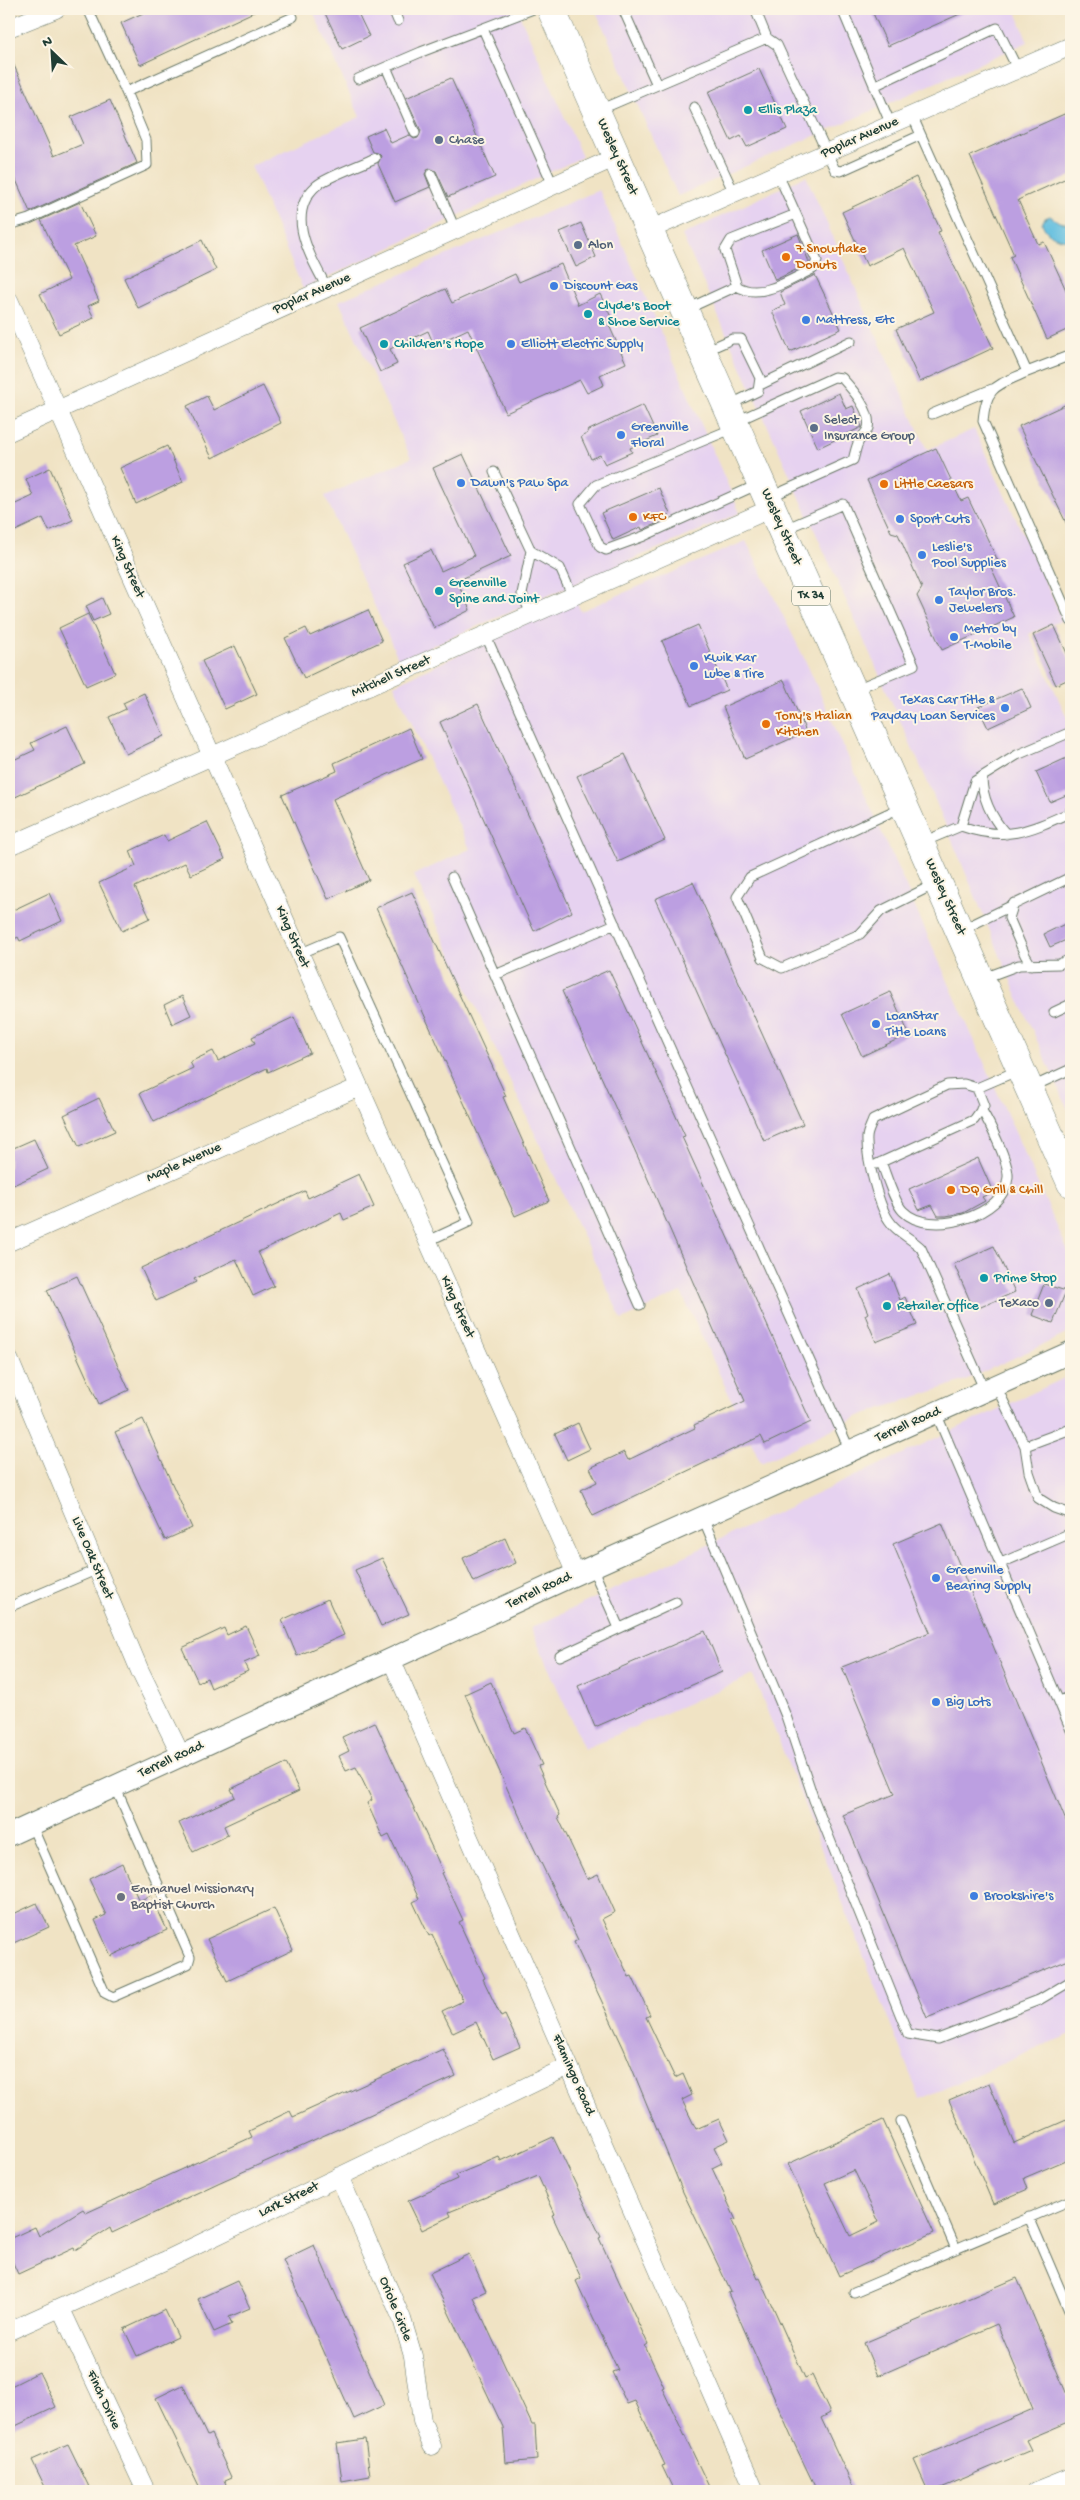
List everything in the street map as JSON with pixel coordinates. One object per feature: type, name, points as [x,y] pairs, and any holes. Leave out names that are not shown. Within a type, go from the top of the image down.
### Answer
[{"type":"main road","name":"Wesley Street","points":[[551,9],[1071,1183]]},
{"type":"street","points":[[9,28],[29,14],[56,9]]},
{"type":"street","name":"Poplar Avenue","points":[[649,230],[1071,46]]},
{"type":"street","name":"Poplar Avenue","points":[[9,432],[616,157]]},
{"type":"street","name":"King Street","points":[[9,300],[210,756],[428,1242],[584,1571]]},
{"type":"street","name":"Mitchell Street","points":[[9,846],[573,598],[771,505]]},
{"type":"street","name":"Maple Avenue","points":[[9,1242],[359,1086]]},
{"type":"street","name":"Terrell Road","points":[[9,1835],[702,1517],[1071,1352]]},
{"type":"street","name":"Live Oak Street","points":[[9,1359],[140,1671],[181,1756]]},
{"type":"street","name":"Flamingo Road","points":[[391,1659],[755,2491]]},
{"type":"street","name":"Lark Street","points":[[9,2331],[61,2309],[569,2066]]},
{"type":"street","name":"Oriole Circle","points":[[339,2176],[402,2319],[413,2356],[422,2421],[432,2446]]},
{"type":"street","name":"Finch Drive","points":[[61,2309],[146,2491]]},
{"type":"street","points":[[1041,2490],[1071,2477]]},
{"type":"lane","points":[[9,225],[29,219],[146,165],[146,140],[88,9]]},
{"type":"lane","points":[[393,9],[398,21]]},
{"type":"lane","points":[[358,79],[533,9]]},
{"type":"lane","points":[[623,9],[657,85]]},
{"type":"lane","points":[[755,9],[767,38],[777,45],[835,170],[841,172],[921,135]]},
{"type":"lane","points":[[842,9],[891,125]]},
{"type":"lane","points":[[126,92],[293,17]]},
{"type":"lane","points":[[874,86],[997,28],[1018,70]]},
{"type":"lane","points":[[483,29],[553,186]]},
{"type":"lane","points":[[596,111],[767,38]]},
{"type":"lane","points":[[386,67],[414,133]]},
{"type":"lane","points":[[694,107],[734,193]]},
{"type":"lane","points":[[912,115],[1027,372]]},
{"type":"lane","points":[[326,288],[307,247],[300,223],[302,202],[317,185],[375,158]]},
{"type":"lane","points":[[431,174],[455,230]]},
{"type":"lane","points":[[778,174],[796,214],[817,261],[813,269],[758,293],[746,292],[737,286],[725,250],[731,240],[796,214]]},
{"type":"lane","points":[[684,310],[737,286]]},
{"type":"lane","points":[[703,352],[732,339],[741,339],[760,378],[758,391],[732,418]]},
{"type":"lane","points":[[760,385],[851,340]]},
{"type":"lane","points":[[932,414],[1027,372],[1071,355]]},
{"type":"lane","points":[[771,505],[853,460],[859,441],[865,434],[868,426],[868,417],[848,384],[842,378],[834,377],[732,418],[596,485],[580,504],[600,547],[606,550],[644,536],[771,505],[843,504],[914,665],[853,690]]},
{"type":"lane","points":[[992,389],[984,403],[983,421],[1071,621]]},
{"type":"lane","points":[[494,472],[531,551],[560,568],[573,598]]},
{"type":"lane","points":[[531,551],[522,594],[532,616]]},
{"type":"lane","points":[[486,636],[850,1451]]},
{"type":"lane","points":[[961,826],[975,781],[1017,755],[1071,732]]},
{"type":"lane","points":[[982,777],[982,791],[996,823],[1006,834]]},
{"type":"lane","points":[[904,806],[750,877],[737,897],[763,958],[782,968],[860,934],[880,911],[938,882]]},
{"type":"lane","points":[[921,843],[961,826],[979,832],[1012,834],[1071,812]]},
{"type":"lane","points":[[452,877],[640,1305]]},
{"type":"lane","points":[[960,931],[1014,903],[1071,877]]},
{"type":"lane","points":[[1014,903],[1009,918],[1025,956],[1031,965]]},
{"type":"lane","points":[[495,975],[615,924]]},
{"type":"lane","points":[[300,954],[339,937],[469,1222],[428,1242]]},
{"type":"lane","points":[[981,980],[1019,965],[1059,964],[1071,959]]},
{"type":"lane","points":[[1054,1012],[1071,1004]]},
{"type":"lane","points":[[1071,1069],[977,1088],[964,1084],[947,1085],[873,1120],[866,1136],[874,1184],[891,1224],[911,1238],[920,1248],[990,1389],[1025,1446],[1038,1498],[1054,1508],[1071,1514]]},
{"type":"lane","points":[[870,1167],[974,1120],[984,1106],[977,1088]]},
{"type":"lane","points":[[881,1162],[902,1210],[916,1221],[934,1224],[953,1222],[988,1208],[1003,1194],[1009,1176],[993,1132],[981,1109]]},
{"type":"lane","points":[[936,1413],[1071,1730]]},
{"type":"lane","points":[[1025,1446],[1071,1429]]},
{"type":"lane","points":[[702,1517],[786,1716],[814,1800],[908,2034],[938,2039],[1039,2000],[1071,1981]]},
{"type":"lane","points":[[1001,1563],[1071,1534]]},
{"type":"lane","points":[[9,1607],[98,1569]]},
{"type":"lane","points":[[584,1571],[619,1628]]},
{"type":"lane","points":[[560,1656],[676,1602]]},
{"type":"lane","points":[[1060,1701],[1071,1696]]},
{"type":"lane","points":[[31,1824],[105,1993],[112,1997],[188,1964],[190,1957],[115,1786]]},
{"type":"lane","points":[[901,2121],[956,2248]]},
{"type":"lane","points":[[854,2292],[1071,2200]]},
{"type":"lane","points":[[1029,2217],[1071,2315]]},
{"type":"shaded area","points":[[312,9],[517,9],[582,157],[303,289],[251,166],[360,117]]},
{"type":"shaded area","points":[[595,9],[1015,9],[1028,42],[678,196]]},
{"type":"shaded area","points":[[806,176],[927,450],[974,429],[1063,620],[1029,634],[1069,722],[1071,721],[1071,1116],[1018,998],[928,783],[682,235]]},
{"type":"shaded area","points":[[599,190],[740,513],[399,660],[325,496],[411,458],[339,301]]},
{"type":"shaded area","points":[[746,541],[806,662],[1071,1258],[1071,1332],[963,1381],[862,1415],[761,1463],[681,1292],[622,1320],[414,875],[470,849],[394,685],[575,600],[581,611]]},
{"type":"shaded area","points":[[1071,1375],[1071,2034],[920,2099],[753,1675],[584,1749],[531,1628]]},
{"type":"water","points":[[1050,216],[1059,222],[1071,224],[1071,240],[1058,238],[1047,231],[1042,223],[1045,218]]},
{"type":"building","points":[[152,9],[260,9],[140,65],[121,23]]},
{"type":"building","points":[[323,9],[356,9],[369,36],[342,49]]},
{"type":"building","points":[[871,9],[971,9],[888,46]]},
{"type":"building","points":[[9,54],[54,156],[83,144],[71,117],[110,100],[137,163],[30,212],[9,164]]},
{"type":"building","name":"Ellis Plaza","points":[[759,69],[787,129],[747,147],[741,136],[731,141],[708,92]]},
{"type":"building","name":"Chase","points":[[451,78],[495,177],[448,197],[436,171],[429,168],[425,174],[430,187],[395,202],[378,164],[381,156],[373,152],[366,136],[384,128],[391,143],[409,135],[414,139],[418,138],[421,131],[406,98]]},
{"type":"building","points":[[1071,111],[1071,176],[1018,200],[1038,244],[1044,242],[1071,301],[1071,328],[1047,339],[1010,257],[1014,255],[970,156]]},
{"type":"building","points":[[916,177],[941,231],[938,232],[993,348],[920,382],[896,329],[934,312],[904,248],[867,266],[842,212]]},
{"type":"building","points":[[80,202],[96,236],[74,246],[99,301],[88,306],[94,318],[59,334],[40,294],[69,280],[41,220]]},
{"type":"building","name":"Alon","points":[[581,223],[596,257],[576,267],[560,232]]},
{"type":"building","name":"7 Snowflake Donuts","points":[[798,234],[809,262],[808,264],[775,280],[762,250]]},
{"type":"building","points":[[202,240],[216,270],[138,308],[124,278]]},
{"type":"building","points":[[561,264],[578,305],[600,294],[613,321],[608,323],[626,363],[600,375],[604,385],[587,393],[580,380],[506,413],[468,329],[434,345],[428,331],[390,349],[397,364],[380,372],[360,328],[445,289],[452,303],[515,274],[519,282]]},
{"type":"building","name":"Mattress, Etc","points":[[815,275],[841,329],[790,352],[772,311],[785,305],[780,292]]},
{"type":"building","points":[[263,386],[281,423],[212,458],[187,406],[207,396],[214,410]]},
{"type":"building","points":[[839,393],[846,409],[853,406],[862,427],[818,448],[801,411]]},
{"type":"building","points":[[1071,402],[1071,440],[1064,443],[1071,458],[1071,533],[1019,426]]},
{"type":"building","name":"Greenville Floral","points":[[643,405],[657,436],[630,448],[632,452],[605,464],[600,455],[591,459],[581,437],[588,433],[587,431]]},
{"type":"building","points":[[167,446],[183,482],[136,504],[120,468]]},
{"type":"building","points":[[936,448],[961,501],[968,498],[998,561],[990,565],[1014,617],[942,650],[917,596],[922,588],[898,534],[891,532],[867,480]]},
{"type":"building","points":[[463,454],[511,556],[457,581],[470,610],[434,628],[403,563],[431,550],[441,571],[474,556],[433,468]]},
{"type":"building","points":[[50,468],[73,520],[49,531],[43,518],[9,534],[9,507],[33,496],[26,479]]},
{"type":"building","name":"KFC","points":[[659,488],[670,514],[657,520],[658,523],[642,530],[641,527],[613,540],[601,513]]},
{"type":"building","points":[[102,598],[109,614],[93,621],[86,606]]},
{"type":"building","points":[[368,610],[382,641],[304,678],[285,638],[306,628],[310,636]]},
{"type":"building","points":[[88,614],[115,673],[86,686],[59,628]]},
{"type":"building","name":"Kwik Kar Lube & Tire","points":[[698,625],[727,690],[691,706],[662,641]]},
{"type":"building","points":[[1054,625],[1071,662],[1071,678],[1056,685],[1033,635]]},
{"type":"building","points":[[235,646],[257,694],[225,709],[202,661]]},
{"type":"building","name":"Tony's Italian Kitchen","points":[[784,680],[806,732],[745,759],[723,707]]},
{"type":"building","name":"Texas Car Title & Payday Loan Services","points":[[1022,688],[1031,708],[988,728],[978,707]]},
{"type":"building","points":[[144,693],[164,736],[126,754],[109,717],[126,709],[123,703]]},
{"type":"building","points":[[478,704],[572,912],[534,931],[440,722]]},
{"type":"building","points":[[67,726],[85,764],[9,800],[9,762],[35,750],[31,743]]},
{"type":"building","points":[[409,728],[422,759],[333,799],[369,880],[328,899],[282,795],[337,771],[334,763]]},
{"type":"building","points":[[625,754],[665,840],[618,862],[577,776]]},
{"type":"building","points":[[1071,756],[1071,793],[1050,802],[1036,772]]},
{"type":"building","points":[[207,822],[225,859],[191,875],[185,863],[135,887],[150,918],[122,931],[99,883],[136,866],[130,851],[164,835],[167,841]]},
{"type":"building","points":[[693,882],[803,1124],[764,1141],[655,899]]},
{"type":"building","points":[[412,892],[506,1096],[503,1097],[549,1201],[515,1216],[376,908]]},
{"type":"building","points":[[49,893],[62,921],[20,941],[18,937],[9,942],[9,912]]},
{"type":"building","points":[[1071,921],[1071,938],[1050,947],[1044,934]]},
{"type":"building","points":[[609,970],[685,1136],[682,1137],[811,1422],[765,1444],[761,1436],[593,1516],[581,1490],[597,1482],[590,1468],[624,1452],[628,1460],[695,1428],[694,1425],[745,1401],[647,1177],[562,991]]},
{"type":"building","name":"LoanStar Title Loans","points":[[890,992],[909,1034],[862,1056],[842,1014]]},
{"type":"building","points":[[182,996],[191,1015],[172,1024],[164,1005]]},
{"type":"building","points":[[294,1017],[310,1053],[268,1072],[267,1068],[154,1122],[140,1093],[193,1068],[190,1062],[213,1051],[218,1061],[255,1043],[252,1037]]},
{"type":"building","points":[[99,1098],[115,1131],[79,1147],[64,1115]]},
{"type":"building","points":[[34,1139],[48,1169],[9,1187],[9,1150]]},
{"type":"building","name":"DQ Grill & Chill","points":[[978,1158],[993,1192],[982,1197],[985,1201],[963,1213],[946,1216],[938,1216],[932,1205],[919,1210],[909,1189]]},
{"type":"building","points":[[359,1174],[374,1207],[344,1220],[341,1213],[258,1252],[274,1286],[253,1296],[236,1259],[194,1279],[196,1282],[156,1301],[141,1268],[305,1191],[308,1198]]},
{"type":"building","name":"Prime Stop","points":[[994,1246],[1015,1292],[974,1310],[954,1264]]},
{"type":"building","name":"Retailer Office","points":[[890,1274],[900,1300],[905,1297],[917,1325],[876,1342],[865,1315],[868,1313],[858,1289]]},
{"type":"building","points":[[77,1276],[129,1390],[99,1404],[47,1290]]},
{"type":"building","name":"Texaco","points":[[1044,1284],[1066,1291],[1053,1323],[1032,1315]]},
{"type":"building","points":[[143,1419],[192,1528],[165,1540],[115,1432]]},
{"type":"building","points":[[578,1423],[590,1449],[567,1460],[555,1434]]},
{"type":"building","name":"Brookshire's","points":[[942,1523],[1071,1833],[1071,1959],[927,2018],[843,1815],[895,1794],[842,1667],[930,1632],[893,1544]]},
{"type":"building","points":[[505,1538],[516,1563],[474,1582],[463,1558]]},
{"type":"building","points":[[382,1558],[409,1614],[381,1626],[355,1570]]},
{"type":"building","points":[[328,1599],[344,1635],[297,1656],[282,1620]]},
{"type":"building","points":[[246,1626],[260,1656],[244,1663],[248,1671],[211,1688],[207,1678],[198,1682],[182,1648],[224,1628],[227,1635]]},
{"type":"building","points":[[705,1631],[722,1672],[595,1727],[578,1686]]},
{"type":"building","points":[[491,1682],[514,1733],[525,1728],[542,1765],[538,1766],[560,1815],[558,1817],[587,1879],[598,1874],[615,1912],[602,1919],[629,1977],[632,1976],[650,2015],[646,2017],[675,2078],[683,2074],[692,2095],[682,2100],[696,2129],[719,2119],[729,2140],[714,2147],[722,2163],[712,2168],[736,2220],[732,2221],[805,2378],[812,2375],[830,2413],[821,2418],[855,2491],[817,2491],[794,2443],[728,2293],[731,2292],[683,2192],[624,2049],[574,1942],[578,1940],[531,1842],[465,1694]]},
{"type":"building","points":[[375,1722],[443,1872],[441,1873],[463,1920],[459,1922],[485,1978],[483,1979],[501,2017],[505,2015],[520,2047],[493,2059],[476,2022],[453,2033],[442,2011],[463,2001],[432,1934],[429,1936],[413,1902],[419,1899],[389,1835],[383,1838],[367,1803],[372,1800],[356,1767],[346,1771],[339,1756],[349,1751],[342,1737]]},
{"type":"building","points":[[286,1763],[299,1791],[224,1826],[228,1835],[193,1852],[179,1823],[235,1797],[231,1789]]},
{"type":"building","points":[[122,1863],[139,1901],[151,1895],[167,1930],[111,1956],[95,1920],[106,1915],[89,1879]]},
{"type":"building","points":[[37,1903],[49,1927],[9,1945],[9,1916]]},
{"type":"building","points":[[274,1908],[293,1950],[227,1981],[207,1939]]},
{"type":"building","points":[[443,2049],[456,2076],[112,2233],[110,2228],[75,2250],[74,2248],[18,2274],[9,2254],[9,2239],[35,2227],[39,2236],[83,2209],[86,2213],[252,2137],[249,2131],[290,2111],[293,2117]]},
{"type":"building","points":[[989,2083],[1014,2143],[1071,2118],[1071,2158],[1024,2178],[1028,2189],[993,2204],[949,2100]]},
{"type":"building","points":[[883,2120],[934,2233],[839,2276],[788,2164]],"holes":[[[854,2170],[879,2222],[850,2236],[825,2183]]]},
{"type":"building","points":[[553,2137],[601,2237],[599,2238],[648,2344],[645,2346],[664,2387],[662,2388],[711,2491],[674,2491],[662,2466],[665,2465],[635,2401],[627,2404],[612,2372],[618,2370],[576,2281],[581,2278],[552,2215],[555,2214],[538,2176],[449,2212],[451,2216],[422,2230],[408,2201],[457,2179],[456,2175],[499,2157],[501,2161]]},
{"type":"building","points":[[314,2245],[384,2405],[354,2419],[283,2260]]},
{"type":"building","points":[[469,2254],[486,2291],[473,2297],[532,2425],[535,2425],[537,2460],[506,2463],[503,2427],[430,2273]]},
{"type":"building","points":[[1017,2278],[1071,2404],[1071,2421],[1026,2440],[1031,2450],[934,2491],[928,2491],[914,2460],[1033,2409],[997,2324],[878,2376],[864,2343]]},
{"type":"building","points":[[237,2281],[250,2308],[229,2317],[232,2324],[214,2332],[198,2299]]},
{"type":"building","points":[[165,2310],[178,2337],[137,2356],[124,2329]]},
{"type":"building","points":[[39,2372],[56,2407],[9,2429],[9,2387]]},
{"type":"building","points":[[183,2385],[207,2436],[211,2434],[231,2477],[224,2480],[229,2491],[201,2491],[156,2398]]},
{"type":"building","points":[[365,2439],[370,2476],[342,2481],[337,2443]]},
{"type":"building","points":[[68,2444],[91,2491],[47,2491],[32,2460]]},
{"type":"place","name":"Ellis Plaza","points":[[748,110]]},
{"type":"place","name":"Chase","points":[[439,140]]},
{"type":"place","name":"Alon","points":[[578,245]]},
{"type":"place","name":"7 Snowflake Donuts","points":[[786,257]]},
{"type":"place","name":"Discount Gas","points":[[554,286]]},
{"type":"place","name":"Clyde's Boot & Shoe Service","points":[[588,314]]},
{"type":"place","name":"Mattress, Etc","points":[[806,320]]},
{"type":"place","name":"Children's Hope","points":[[384,344]]},
{"type":"place","name":"Elliott Electric Supply","points":[[511,344]]},
{"type":"place","name":"Select Insurance Group","points":[[814,428]]},
{"type":"place","name":"Greenville Floral","points":[[621,435]]},
{"type":"place","name":"Dawn's Paw Spa","points":[[461,483]]},
{"type":"place","name":"Little Caesars","points":[[884,484]]},
{"type":"place","name":"KFC","points":[[633,517]]},
{"type":"place","name":"Sport Cuts","points":[[900,519]]},
{"type":"place","name":"Leslie's Pool Supplies","points":[[922,555]]},
{"type":"place","name":"Greenville Spine and Joint","points":[[439,591]]},
{"type":"place","name":"Taylor Bros. Jewelers","points":[[939,600]]},
{"type":"place","name":"Metro by T-Mobile","points":[[954,637]]},
{"type":"place","name":"Kwik Kar Lube & Tire","points":[[694,666]]},
{"type":"place","name":"Texas Car Title & Payday Loan Services","points":[[1005,708]]},
{"type":"place","name":"Tony's Italian Kitchen","points":[[766,724]]},
{"type":"place","name":"LoanStar Title Loans","points":[[876,1024]]},
{"type":"place","name":"DQ Grill & Chill","points":[[951,1190]]},
{"type":"place","name":"Prime Stop","points":[[984,1278]]},
{"type":"place","name":"Texaco","points":[[1049,1303]]},
{"type":"place","name":"Retailer Office","points":[[887,1306]]},
{"type":"place","name":"Greenville Bearing Supply","points":[[936,1578]]},
{"type":"place","name":"Big Lots","points":[[936,1702]]},
{"type":"place","name":"Brookshire's","points":[[974,1896]]},
{"type":"place","name":"Emmanuel Missionary Baptist Church","points":[[121,1897]]}]
